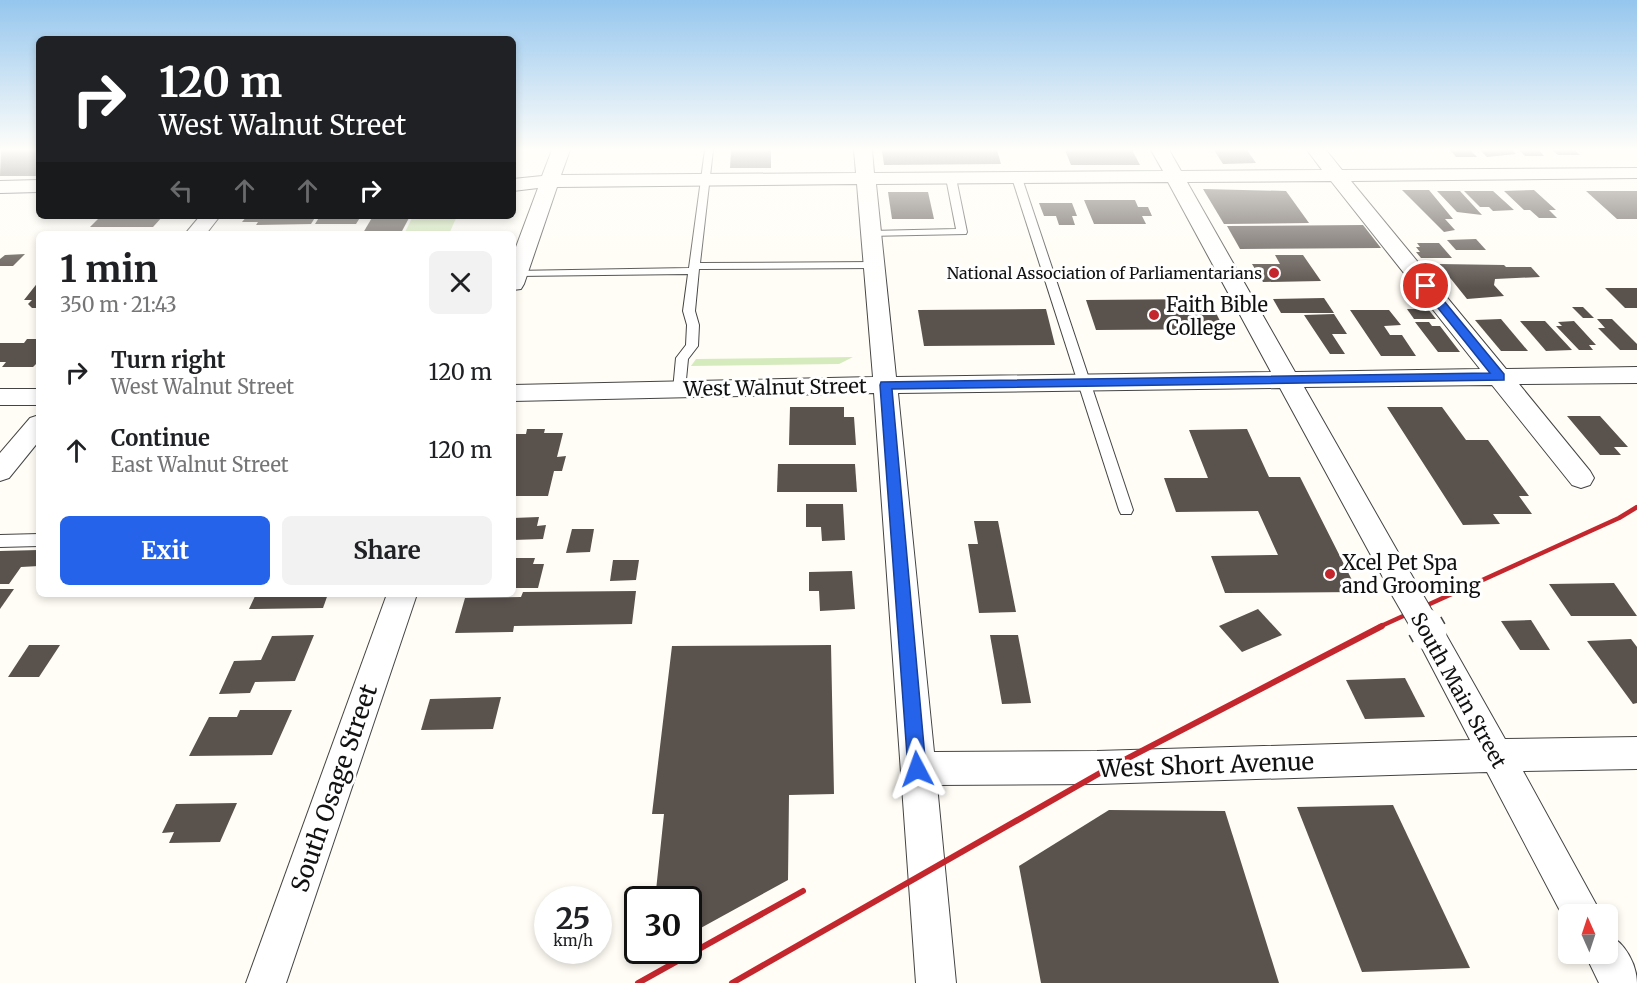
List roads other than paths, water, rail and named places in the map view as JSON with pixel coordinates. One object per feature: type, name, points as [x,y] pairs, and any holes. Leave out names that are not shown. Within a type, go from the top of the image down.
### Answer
[{"type":"street","points":[[516,275],[545,196]]},
{"type":"street","points":[[867,196],[886,385],[936,983]]},
{"type":"street","name":"South Main Street","points":[[1186,196],[1577,904]]},
{"type":"street","points":[[1352,196],[1581,478]]},
{"type":"street","points":[[198,231],[208,219]]},
{"type":"street","name":"West Walnut Street","points":[[516,393],[886,385],[1637,375]]},
{"type":"street","points":[[0,397],[36,397]]},
{"type":"street","points":[[0,471],[36,428]]},
{"type":"street","name":"South Osage Street","points":[[266,983],[401,597]]},
{"type":"street","name":"West Short Avenue","points":[[917,769],[1107,769],[1494,755],[1637,753]]},
{"type":"street","points":[[1611,964],[1621,983]]},
{"type":"lane","points":[[679,390],[682,358],[692,346],[693,325],[689,311],[704,196]]},
{"type":"lane","points":[[871,234],[962,232],[955,196]]},
{"type":"lane","points":[[1023,196],[1126,510]]},
{"type":"lane","points":[[516,278],[694,269],[874,265]]},
{"type":"lane","points":[[0,541],[36,540]]},
{"type":"railway","points":[[1379,627],[1619,518],[1637,507]]},
{"type":"railway","points":[[732,983],[1107,769],[1382,626]]},
{"type":"railway","points":[[638,983],[803,891]]},
{"type":"place","name":"National Association of Parliamentarians","points":[[1274,273]]},
{"type":"place","name":"Faith Bible College","points":[[1154,315]]},
{"type":"place","name":"Xcel Pet Spa and Grooming","points":[[1330,574]]}]
